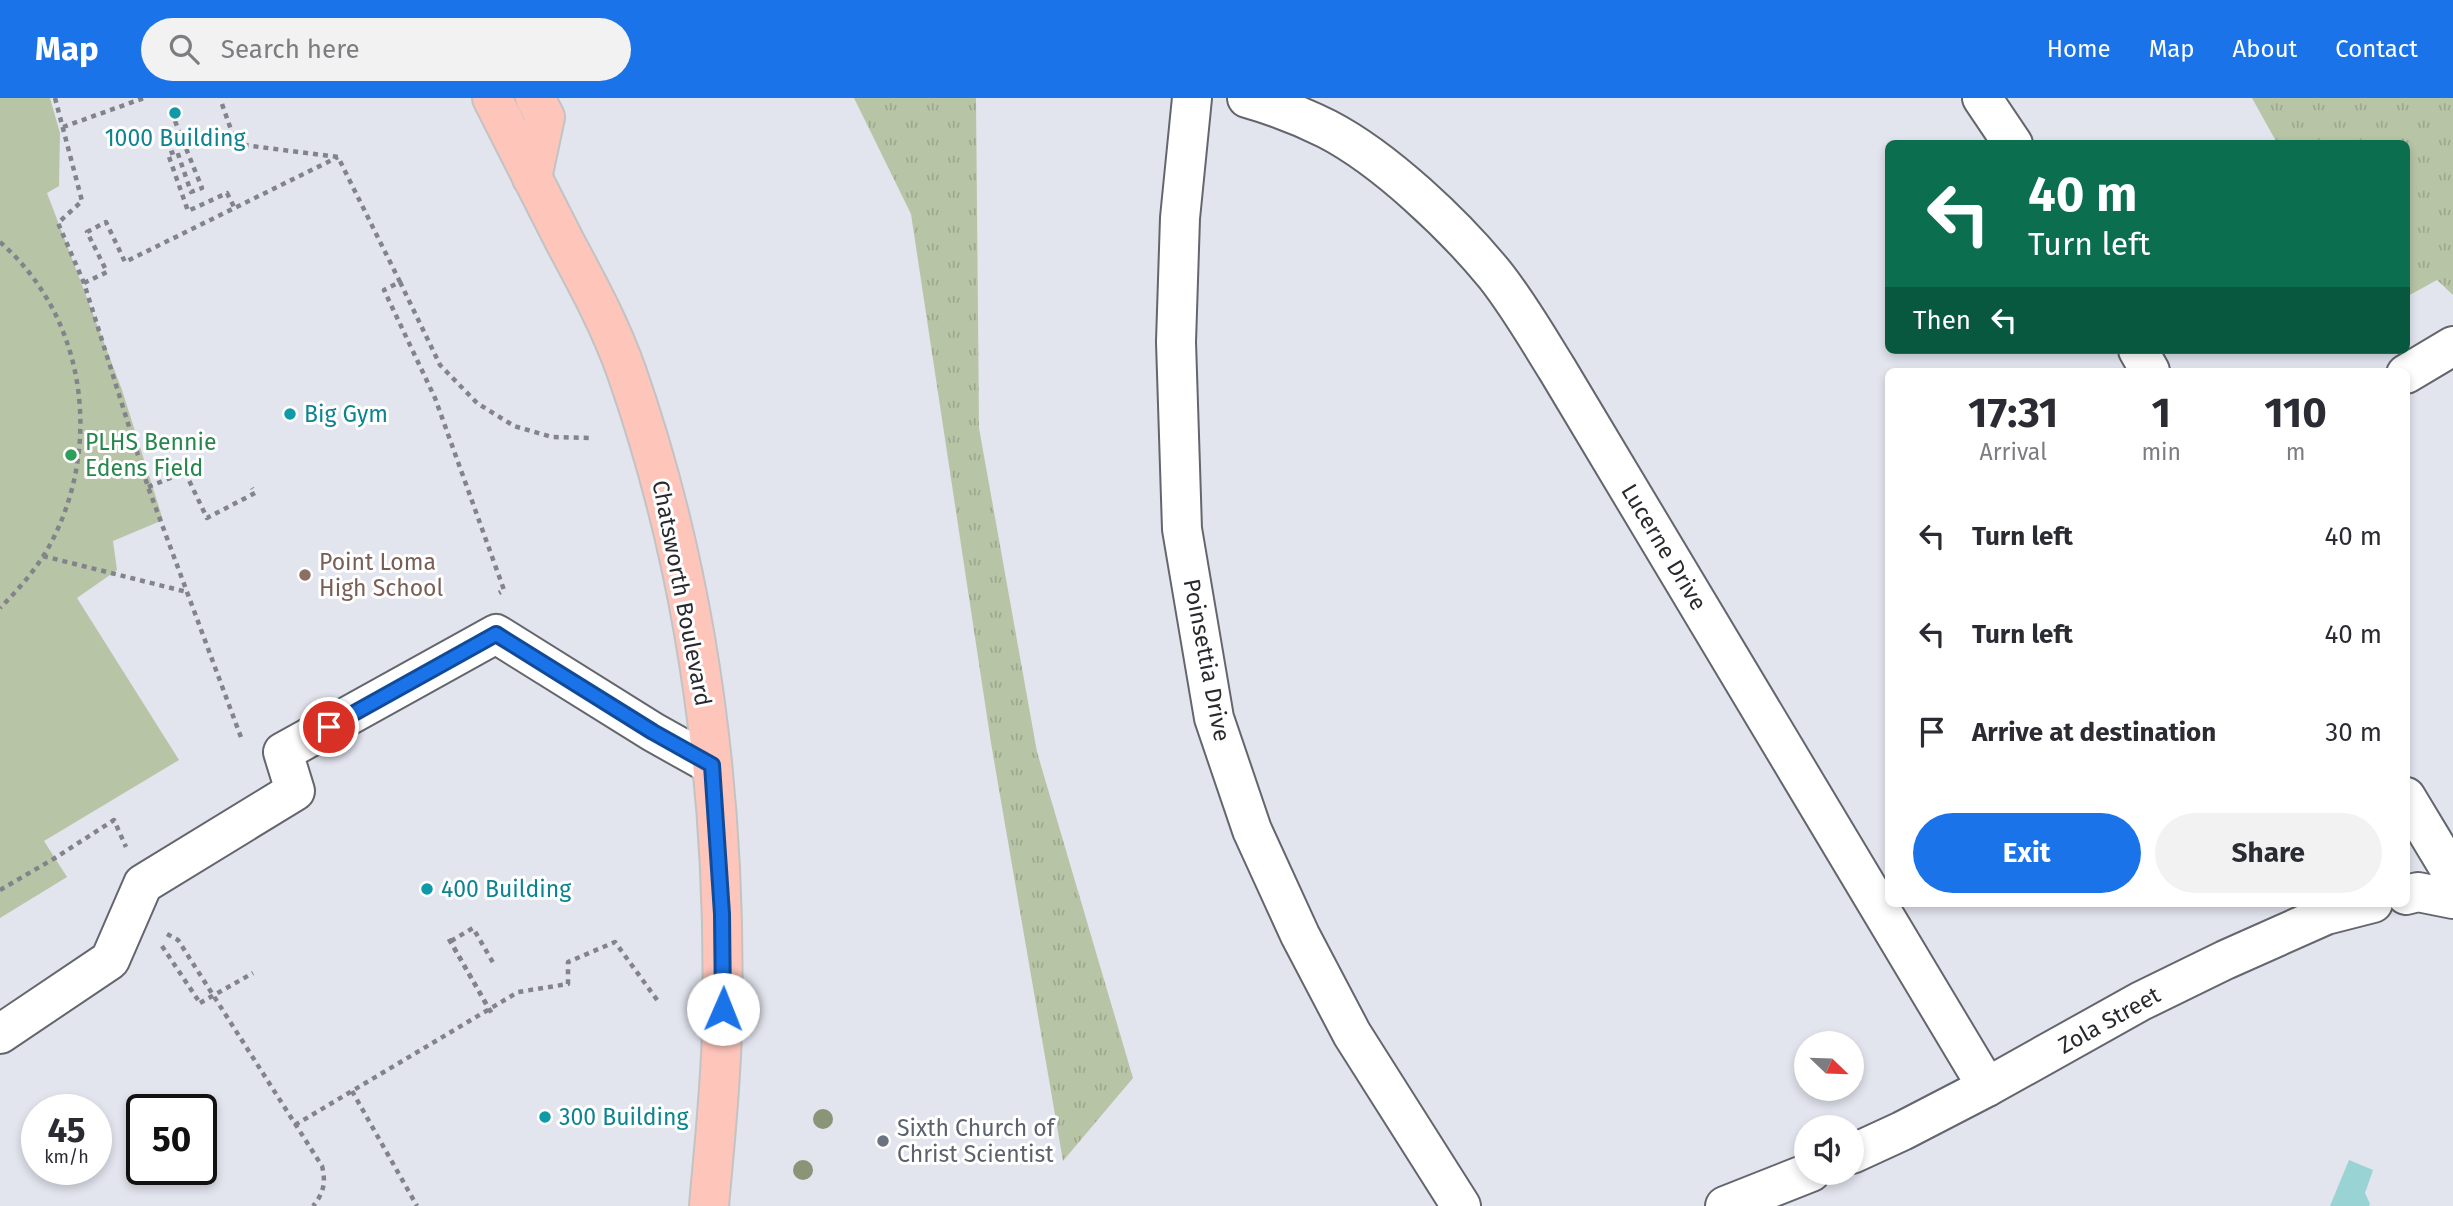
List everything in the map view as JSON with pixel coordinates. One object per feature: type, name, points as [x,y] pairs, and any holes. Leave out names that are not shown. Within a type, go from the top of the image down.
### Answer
[{"type":"main road","name":"Chatsworth Boulevard","points":[[492,98],[605,318],[626,371],[656,466],[691,614],[704,691],[720,873],[723,982],[720,1084],[709,1206]]},
{"type":"main road","points":[[532,178],[545,117],[535,98]]},
{"type":"street","name":"Poinsettia Drive","points":[[1192,98],[1180,218],[1175,342],[1181,529],[1214,718],[1252,830],[1300,935],[1352,1034],[1461,1206]]},
{"type":"street","name":"Lucerne Drive","points":[[1247,98],[1284,109],[1329,130],[1372,159],[1438,213],[1496,276],[1557,369],[1987,1087]]},
{"type":"street","points":[[1982,98],[2010,140]]},
{"type":"street","points":[[2410,372],[2453,346]]},
{"type":"street","points":[[0,1034],[110,960],[143,884],[295,791],[283,752],[496,634],[653,732],[712,765]]},
{"type":"street","points":[[2410,804],[2453,875]]},
{"type":"street","points":[[2410,894],[2418,892],[2453,899]]},
{"type":"street","name":"Zola Street","points":[[1864,1148],[1987,1087],[2141,1000],[2326,915],[2357,907]]},
{"type":"street","points":[[1725,1206],[1794,1179]]},
{"type":"path","points":[[55,98],[82,201],[58,223],[84,283],[148,487],[244,745]]},
{"type":"path","points":[[63,127],[144,98]]},
{"type":"path","points":[[222,104],[236,144],[338,157]]},
{"type":"path","points":[[175,121],[202,188],[191,192],[177,151],[168,155],[188,211],[227,192],[235,209]]},
{"type":"path","points":[[84,283],[107,272],[87,232],[106,222],[125,262],[338,157]]},
{"type":"path","points":[[338,157],[440,365],[477,403],[514,426],[552,437],[590,438]]},
{"type":"path","points":[[0,242],[27,269],[60,321],[76,369],[81,442],[77,474],[67,508],[44,556],[18,590],[0,608]]},
{"type":"path","points":[[400,282],[384,289],[435,398],[505,590],[493,597]]},
{"type":"path","points":[[148,487],[186,472],[207,518],[255,494],[253,488]]},
{"type":"path","points":[[44,556],[187,592]]},
{"type":"path","points":[[0,890],[114,820],[163,932],[178,940],[321,1166],[324,1175],[321,1195],[313,1206]]},
{"type":"path","points":[[491,1012],[450,940],[473,928],[495,966]]},
{"type":"path","points":[[295,1125],[491,1012],[518,992],[568,984],[568,962],[615,942],[660,1004]]},
{"type":"path","points":[[162,948],[200,1003],[253,973]]},
{"type":"path","points":[[352,1091],[416,1206]]},
{"type":"green space","name":"PLHS Bennie Edens Field","points":[[0,98],[50,98],[60,133],[59,186],[47,193],[122,390],[163,520],[113,541],[117,570],[77,598],[179,760],[44,841],[67,877],[0,918]]},
{"type":"green space","points":[[854,98],[976,98],[979,428],[1037,752],[1133,1078],[1063,1161],[991,743],[911,214]]},
{"type":"green space","points":[[2252,98],[2453,98],[2453,295],[2437,280],[2410,295],[2410,140],[2275,140]]},
{"type":"shaded area","points":[[2349,1160],[2373,1170],[2365,1193],[2369,1206],[2330,1206]]},
{"type":"place","name":"1000 Building","points":[[175,113]]},
{"type":"place","name":"Big Gym","points":[[290,414]]},
{"type":"place","name":"PLHS Bennie Edens Field","points":[[71,455]]},
{"type":"place","name":"Point Loma High School","points":[[305,575]]},
{"type":"place","name":"400 Building","points":[[427,889]]},
{"type":"place","name":"300 Building","points":[[545,1117]]},
{"type":"place","name":"Sixth Church of Christ Scientist","points":[[883,1141]]},
{"type":"route","points":[[329,727],[496,634],[653,732],[712,765],[722,914],[723,1009]]}]
